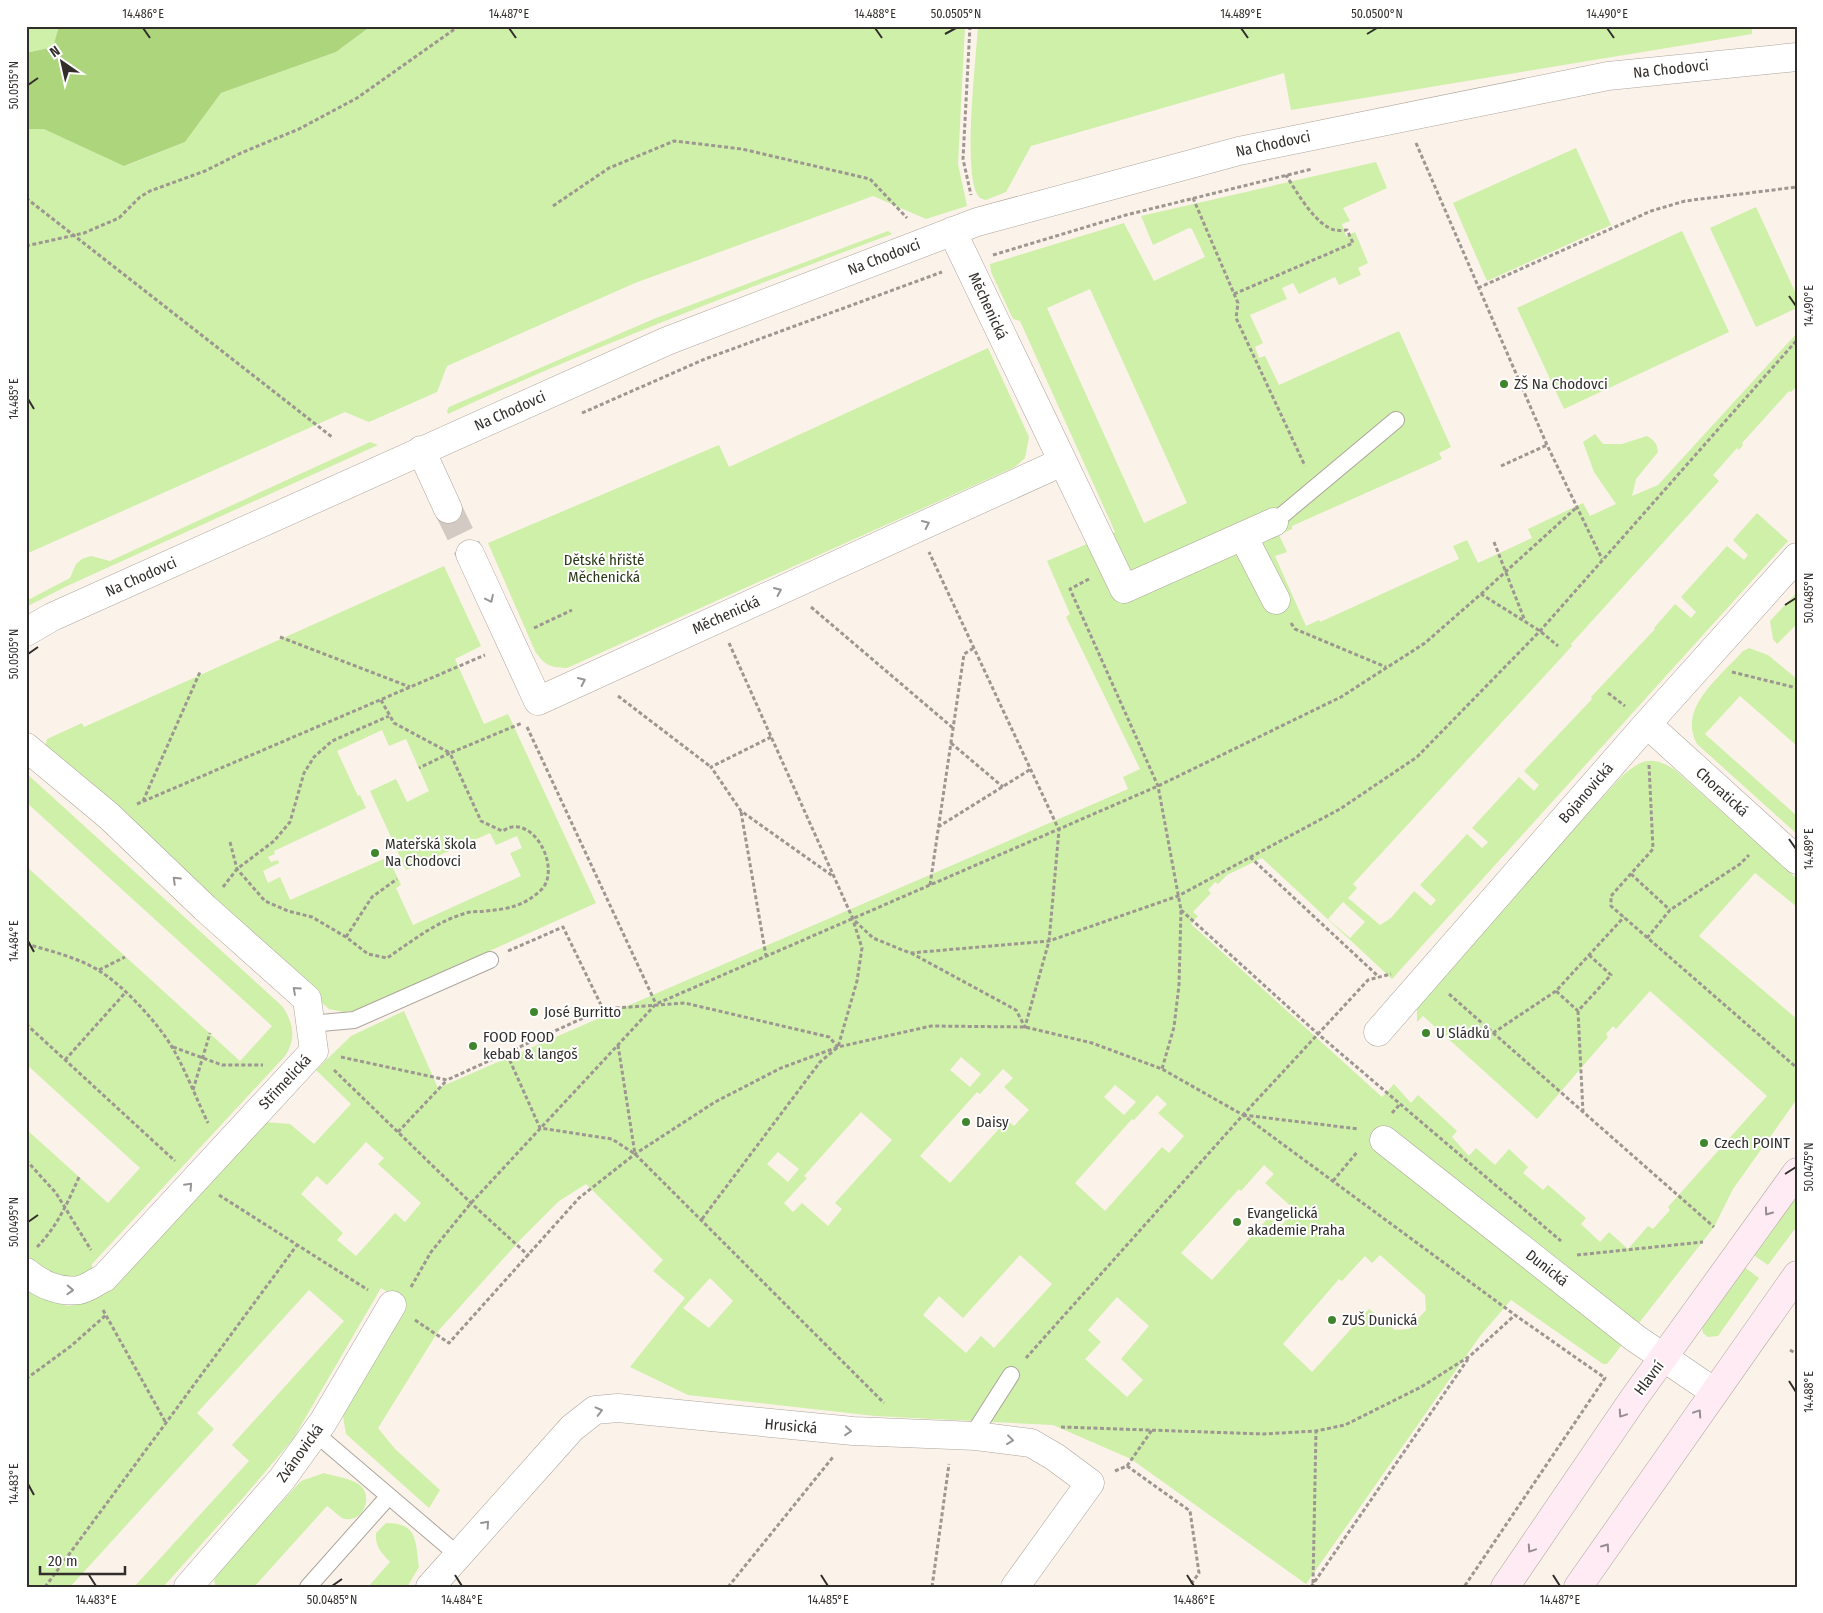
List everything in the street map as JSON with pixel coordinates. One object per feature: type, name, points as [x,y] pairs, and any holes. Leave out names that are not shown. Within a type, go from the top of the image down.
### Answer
[{"type":"street","name":"Na Chodovci","points":[[26,632],[52,617],[667,341],[964,227],[1239,151],[1599,78],[1797,57]]},
{"type":"street","name":"Měchenická","points":[[964,227],[968,263],[1124,589],[1243,536]]},
{"type":"street","points":[[422,450],[448,509]]},
{"type":"street","name":"Měchenická","points":[[470,554],[538,701],[1062,462]]},
{"type":"street","points":[[1274,522],[1243,536],[1276,600]]},
{"type":"street","name":"Bojanovická","points":[[1378,1032],[1647,724],[1797,557]]},
{"type":"street","name":"Choratická","points":[[1647,724],[1797,860]]},
{"type":"street","name":"Střimelická","points":[[26,747],[109,816],[205,908],[306,999],[310,1024],[306,1059],[195,1180],[97,1281]]},
{"type":"street","name":"Dunická","points":[[1384,1140],[1664,1358],[1713,1391]]},
{"type":"street","name":"Hlavní","points":[[1505,1587],[1634,1398],[1797,1172]]},
{"type":"street","points":[[29,1262],[35,1280],[56,1289],[80,1290],[97,1281]]},
{"type":"street","points":[[1578,1587],[1713,1391],[1797,1275]]},
{"type":"street","name":"Zvánovická","points":[[188,1587],[282,1479],[315,1433],[395,1307]]},
{"type":"street","name":"Hrusická","points":[[430,1587],[572,1428],[594,1410],[618,1408],[852,1431],[964,1436],[1031,1443],[1055,1456],[1090,1483]]},
{"type":"street","points":[[1016,1587],[1090,1483]]},
{"type":"lane","points":[[1274,522],[1396,420]]},
{"type":"lane","points":[[310,1024],[354,1020],[490,960]]},
{"type":"lane","points":[[964,1436],[979,1425],[1011,1375]]},
{"type":"lane","points":[[315,1433],[458,1555]]},
{"type":"lane","points":[[308,1587],[388,1497]]},
{"type":"path","points":[[26,246],[72,234],[84,233],[119,218],[140,197],[150,191],[276,140],[343,107],[459,26]]},
{"type":"path","points":[[964,227],[963,159],[970,26]]},
{"type":"path","points":[[553,206],[609,168],[674,141],[742,149],[870,179],[911,222]]},
{"type":"path","points":[[1415,143],[1547,445],[1602,559]]},
{"type":"path","points":[[579,414],[705,360],[968,263],[1126,215],[1312,169]]},
{"type":"path","points":[[1234,294],[1353,243],[1347,230],[1335,230],[1322,222],[1303,202],[1286,175]]},
{"type":"path","points":[[1478,288],[1651,211],[1685,201],[1797,186]]},
{"type":"path","points":[[26,198],[332,437]]},
{"type":"path","points":[[1193,198],[1238,303],[1236,318],[1315,488]]},
{"type":"path","points":[[910,953],[1049,941],[1178,896],[1340,809],[1417,757],[1540,631],[1797,340]]},
{"type":"path","points":[[1501,466],[1547,445]]},
{"type":"path","points":[[395,1307],[431,1252],[471,1203],[656,1004],[1158,786],[1341,697],[1425,643],[1577,507]]},
{"type":"path","points":[[918,528],[1059,830],[1049,941],[1025,1027]]},
{"type":"path","points":[[1494,542],[1525,622]]},
{"type":"path","points":[[1112,566],[1070,589],[1158,786],[1181,910],[1179,985],[1175,1018],[1162,1069]]},
{"type":"path","points":[[788,587],[953,728]]},
{"type":"path","points":[[1481,594],[1540,631],[1558,646]]},
{"type":"path","points":[[1276,600],[1295,629],[1386,668]]},
{"type":"path","points":[[702,1219],[820,1062],[838,1047],[857,981],[862,948],[835,878],[718,619]]},
{"type":"path","points":[[280,637],[411,687]]},
{"type":"path","points":[[930,885],[964,654],[974,648]]},
{"type":"path","points":[[109,816],[490,652]]},
{"type":"path","points":[[1702,664],[1797,688]]},
{"type":"path","points":[[143,801],[200,672]]},
{"type":"path","points":[[592,676],[711,767],[741,812],[835,878]]},
{"type":"path","points":[[230,842],[237,869],[265,901],[288,911],[312,917],[346,937],[368,954],[387,958],[445,920],[465,913],[522,905],[543,888],[550,870],[544,849],[535,836],[522,828],[513,826],[502,832],[481,820],[450,753],[394,723],[381,700]]},
{"type":"path","points":[[205,908],[237,869],[274,841],[290,822],[304,773],[314,757],[332,741],[389,716]]},
{"type":"path","points":[[419,768],[525,722],[656,1004]]},
{"type":"path","points":[[1647,724],[1653,849],[1611,896],[1611,906],[1797,1068]]},
{"type":"path","points":[[711,767],[771,737]]},
{"type":"path","points":[[951,742],[1003,787]]},
{"type":"path","points":[[938,826],[1031,770]]},
{"type":"path","points":[[741,812],[766,956]]},
{"type":"path","points":[[1647,938],[1670,910],[1740,864],[1768,834]]},
{"type":"path","points":[[1250,858],[1380,977]]},
{"type":"path","points":[[1631,874],[1670,910]]},
{"type":"path","points":[[346,937],[372,897],[397,879]]},
{"type":"path","points":[[1181,910],[1318,1034],[1563,1242]]},
{"type":"path","points":[[1493,1033],[1556,991],[1624,917]]},
{"type":"path","points":[[852,918],[873,938],[910,953],[1016,1010],[1025,1027]]},
{"type":"path","points":[[507,952],[563,927],[603,1009]]},
{"type":"path","points":[[26,944],[62,954],[99,970],[149,1017],[172,1047],[221,1151]]},
{"type":"path","points":[[1578,1011],[1611,975],[1589,955]]},
{"type":"path","points":[[99,970],[125,957]]},
{"type":"path","points":[[1011,1375],[1243,1115],[1368,980],[1397,972]]},
{"type":"path","points":[[1442,988],[1714,1227]]},
{"type":"path","points":[[1556,991],[1578,1011],[1583,1112]]},
{"type":"path","points":[[65,1060],[125,993]]},
{"type":"path","points":[[398,1132],[447,1080],[603,1009],[685,1003],[829,1037],[838,1047]]},
{"type":"path","points":[[26,1024],[195,1180],[449,1343],[579,1198],[635,1154],[715,1102],[781,1068],[838,1047],[931,1026],[1025,1027],[1092,1043],[1162,1069],[1243,1115],[1515,1315],[1605,1378],[1464,1587]]},
{"type":"path","points":[[193,1092],[210,1033]]},
{"type":"path","points":[[618,1045],[635,1154]]},
{"type":"path","points":[[172,1047],[222,1065],[267,1064],[306,1059],[447,1080]]},
{"type":"path","points":[[506,1054],[540,1128]]},
{"type":"path","points":[[306,1059],[398,1132],[529,1256]]},
{"type":"path","points":[[1243,1115],[1362,1129],[1384,1140]]},
{"type":"path","points":[[540,1128],[612,1139],[635,1154],[885,1404]]},
{"type":"path","points":[[1333,1181],[1351,1159]]},
{"type":"path","points":[[26,1160],[56,1193],[89,1244],[106,1315],[166,1423]]},
{"type":"path","points":[[29,1262],[66,1208],[79,1177]]},
{"type":"path","points":[[1577,1255],[1703,1242]]},
{"type":"path","points":[[45,1587],[297,1244]]},
{"type":"path","points":[[1570,1249],[1584,1262]]},
{"type":"path","points":[[26,1379],[71,1346],[106,1315]]},
{"type":"path","points":[[1055,1427],[1264,1434],[1316,1431],[1346,1425],[1421,1387],[1470,1356],[1515,1315]]},
{"type":"path","points":[[1790,1350],[1797,1354]]},
{"type":"path","points":[[1312,1585],[1470,1356]]},
{"type":"path","points":[[1090,1483],[1127,1466],[1152,1430]]},
{"type":"path","points":[[728,1587],[852,1431]]},
{"type":"path","points":[[1312,1585],[1316,1431]]},
{"type":"path","points":[[932,1587],[964,1436]]},
{"type":"path","points":[[1127,1466],[1190,1511],[1198,1573],[1189,1587]]},
{"type":"green space","points":[[26,26],[59,26],[53,47],[26,53]]},
{"type":"green space","points":[[59,26],[371,26],[336,52],[221,93],[185,142],[124,166],[44,129],[26,129],[26,53],[53,47]]},
{"type":"green space","points":[[371,26],[965,26],[958,164],[967,206],[926,219],[873,196],[635,283],[447,366],[437,392],[369,422],[345,412],[26,554],[26,129],[44,128],[125,166],[185,142],[221,93],[336,52]]},
{"type":"green space","points":[[978,26],[1752,26],[1752,34],[1291,110],[1284,73],[1031,146],[1006,192],[986,200],[977,194],[973,181],[971,162],[971,113]]},
{"type":"green space","points":[[1576,148],[1611,225],[1487,281],[1453,203]]},
{"type":"green space","points":[[1376,162],[1387,188],[1343,208],[1350,221],[1342,224],[1346,236],[1355,232],[1368,263],[1358,268],[1361,275],[1339,285],[1335,277],[1299,294],[1293,283],[1282,288],[1287,299],[1250,315],[1263,343],[1255,347],[1259,358],[1265,356],[1279,385],[1399,331],[1451,447],[1439,453],[1442,459],[1292,526],[1292,529],[1279,535],[1287,552],[1275,556],[1306,626],[1319,620],[1320,622],[1459,559],[1453,546],[1467,540],[1478,563],[1532,538],[1528,529],[1583,503],[1590,516],[1616,504],[1594,472],[1583,442],[1595,434],[1603,444],[1622,444],[1647,436],[1652,439],[1656,444],[1658,452],[1636,479],[1632,496],[1658,485],[1797,333],[1795,388],[1791,392],[1789,391],[1742,443],[1743,445],[1739,450],[1737,448],[1713,475],[1719,481],[1571,644],[1572,646],[1353,884],[1357,888],[1348,898],[1380,925],[1391,918],[1414,891],[1431,906],[1436,900],[1420,885],[1467,834],[1482,848],[1488,842],[1472,828],[1519,777],[1534,791],[1539,785],[1524,771],[1592,699],[1591,697],[1655,629],[1675,604],[1691,618],[1696,612],[1681,597],[1727,546],[1744,560],[1748,555],[1733,540],[1757,513],[1788,541],[1392,979],[1262,858],[1227,875],[1218,884],[1215,882],[1208,890],[1211,893],[1193,912],[1198,916],[1191,924],[1382,1097],[1394,1084],[1411,1103],[1418,1095],[1457,1131],[1452,1137],[1469,1156],[1476,1148],[1495,1165],[1509,1149],[1528,1167],[1523,1173],[1543,1190],[1548,1185],[1586,1218],[1581,1224],[1600,1242],[1609,1232],[1628,1249],[1648,1226],[1653,1229],[1670,1210],[1668,1207],[1767,1096],[1650,991],[1616,1029],[1613,1026],[1606,1034],[1608,1037],[1537,1119],[1423,1016],[1417,1022],[1417,1001],[1622,776],[1635,766],[1647,761],[1660,762],[1675,770],[1797,879],[1797,907],[1755,873],[1699,936],[1797,1019],[1797,1099],[1733,1189],[1714,1227],[1607,1364],[1603,1364],[1511,1300],[1480,1336],[1306,1584],[1131,1459],[1053,1425],[875,1416],[688,1395],[630,1367],[685,1298],[653,1271],[663,1260],[586,1184],[559,1201],[521,1239],[439,1330],[378,1428],[395,1449],[440,1490],[429,1508],[346,1434],[343,1416],[407,1305],[381,1288],[293,1439],[163,1587],[134,1587],[249,1461],[232,1445],[344,1321],[309,1290],[197,1413],[214,1429],[70,1587],[26,1587],[26,1289],[42,1299],[68,1306],[88,1301],[265,1122],[290,1124],[314,1144],[351,1104],[316,1070],[351,1036],[404,1011],[438,1088],[1128,789],[1123,777],[1140,769],[1066,617],[1070,614],[1047,561],[1115,532],[1020,321],[1013,319],[991,272],[990,264],[1124,223],[1154,281],[1205,257],[1192,229],[1189,228],[1153,245],[1141,216]],"holes":[[[1090,289],[1187,503],[1144,523],[1047,308]],[[1343,902],[1365,922],[1350,938],[1328,919]],[[961,1057],[981,1074],[970,1087],[950,1070]],[[1003,1069],[1013,1078],[1004,1087],[1029,1110],[1014,1126],[1007,1120],[950,1183],[920,1156],[977,1092],[980,1094]],[[1115,1085],[1136,1102],[1124,1115],[1104,1097]],[[1157,1095],[1167,1104],[1158,1113],[1184,1136],[1169,1153],[1162,1147],[1105,1211],[1075,1183],[1132,1119],[1134,1120]],[[861,1112],[892,1140],[835,1203],[842,1209],[828,1226],[802,1203],[793,1212],[784,1203],[807,1178],[804,1176]],[[366,1142],[384,1158],[378,1164],[421,1203],[405,1222],[395,1213],[356,1256],[337,1240],[343,1233],[301,1194],[317,1176],[327,1185]],[[778,1152],[799,1169],[788,1182],[767,1164]],[[1264,1165],[1274,1174],[1265,1183],[1295,1210],[1280,1227],[1269,1217],[1212,1280],[1181,1253],[1239,1189],[1241,1191]],[[1020,1255],[1052,1284],[994,1348],[981,1336],[966,1353],[923,1315],[939,1296],[963,1318]],[[1380,1255],[1425,1295],[1426,1310],[1409,1329],[1395,1330],[1369,1309],[1312,1372],[1283,1344],[1339,1279],[1342,1281],[1365,1256],[1372,1263]],[[710,1278],[733,1301],[709,1328],[683,1308]],[[1117,1297],[1149,1326],[1121,1359],[1143,1380],[1127,1397],[1085,1359],[1101,1342],[1088,1330]]]},
{"type":"green space","points":[[1756,207],[1797,296],[1797,308],[1756,327],[1710,228]]},
{"type":"green space","points":[[888,231],[892,234],[780,276],[557,365],[448,414],[449,407],[656,318]]},
{"type":"green space","points":[[1682,231],[1729,332],[1564,409],[1517,308]]},
{"type":"green space","name":"Dětské hřiště Měchenická","points":[[988,348],[1029,437],[1025,458],[1015,467],[567,668],[548,665],[535,651],[488,543],[719,445],[729,467]]},
{"type":"green space","points":[[370,442],[378,445],[67,586],[26,607],[26,601],[70,578],[76,564],[82,559],[91,556],[110,561]]},
{"type":"green space","points":[[444,566],[481,646],[455,659],[484,724],[508,714],[596,903],[358,1010],[344,1012],[329,1009],[44,749],[47,739],[82,723],[84,727]],"holes":[[[382,730],[389,746],[406,739],[429,791],[407,802],[396,779],[370,791],[406,870],[490,833],[496,845],[517,836],[522,848],[510,853],[521,876],[413,925],[396,888],[401,885],[388,857],[290,900],[280,877],[268,883],[263,871],[279,863],[278,860],[271,862],[268,857],[275,854],[274,851],[366,808],[360,795],[358,796],[337,751]]]},
{"type":"green space","points":[[1797,592],[1797,624],[1777,644],[1773,639],[1770,621]]},
{"type":"green space","points":[[1749,648],[1768,655],[1797,679],[1797,746],[1740,696],[1705,734],[1797,816],[1797,834],[1697,744],[1692,731],[1693,718],[1704,694],[1743,651]]},
{"type":"green space","points":[[26,773],[282,1006],[289,1018],[292,1030],[291,1043],[285,1056],[92,1264],[92,1271],[68,1280],[39,1269],[26,1258],[26,1129],[108,1203],[140,1168],[26,1064],[26,866],[240,1061],[272,1026],[26,802]]},
{"type":"green space","points":[[1797,1193],[1797,1226],[1768,1265],[1752,1254]]},
{"type":"green space","points":[[1743,1266],[1759,1278],[1718,1336],[1708,1337],[1703,1333],[1702,1326]]},
{"type":"green space","points":[[324,1473],[349,1479],[361,1486],[365,1491],[366,1497],[364,1510],[355,1518],[349,1519],[342,1518],[327,1506],[254,1587],[216,1587],[214,1581],[218,1571],[301,1481]]},
{"type":"green space","points":[[386,1523],[404,1526],[413,1535],[415,1541],[419,1567],[407,1587],[368,1587],[390,1562],[379,1549],[376,1538],[376,1533]]},
{"type":"tunnel","points":[[448,509],[470,554]]},
{"type":"place","name":"ZŠ Na Chodovci","points":[[1504,384]]},
{"type":"place","name":"Mateřská škola Na Chodovci","points":[[375,853]]},
{"type":"place","name":"José Burritto","points":[[534,1012]]},
{"type":"place","name":"U Sládků","points":[[1426,1033]]},
{"type":"place","name":"FOOD FOOD kebab & langoš","points":[[473,1046]]},
{"type":"place","name":"Daisy","points":[[966,1122]]},
{"type":"place","name":"Czech POINT","points":[[1704,1143]]},
{"type":"place","name":"Evangelická akademie Praha","points":[[1237,1222]]},
{"type":"place","name":"ZUŠ Dunická","points":[[1332,1320]]}]
